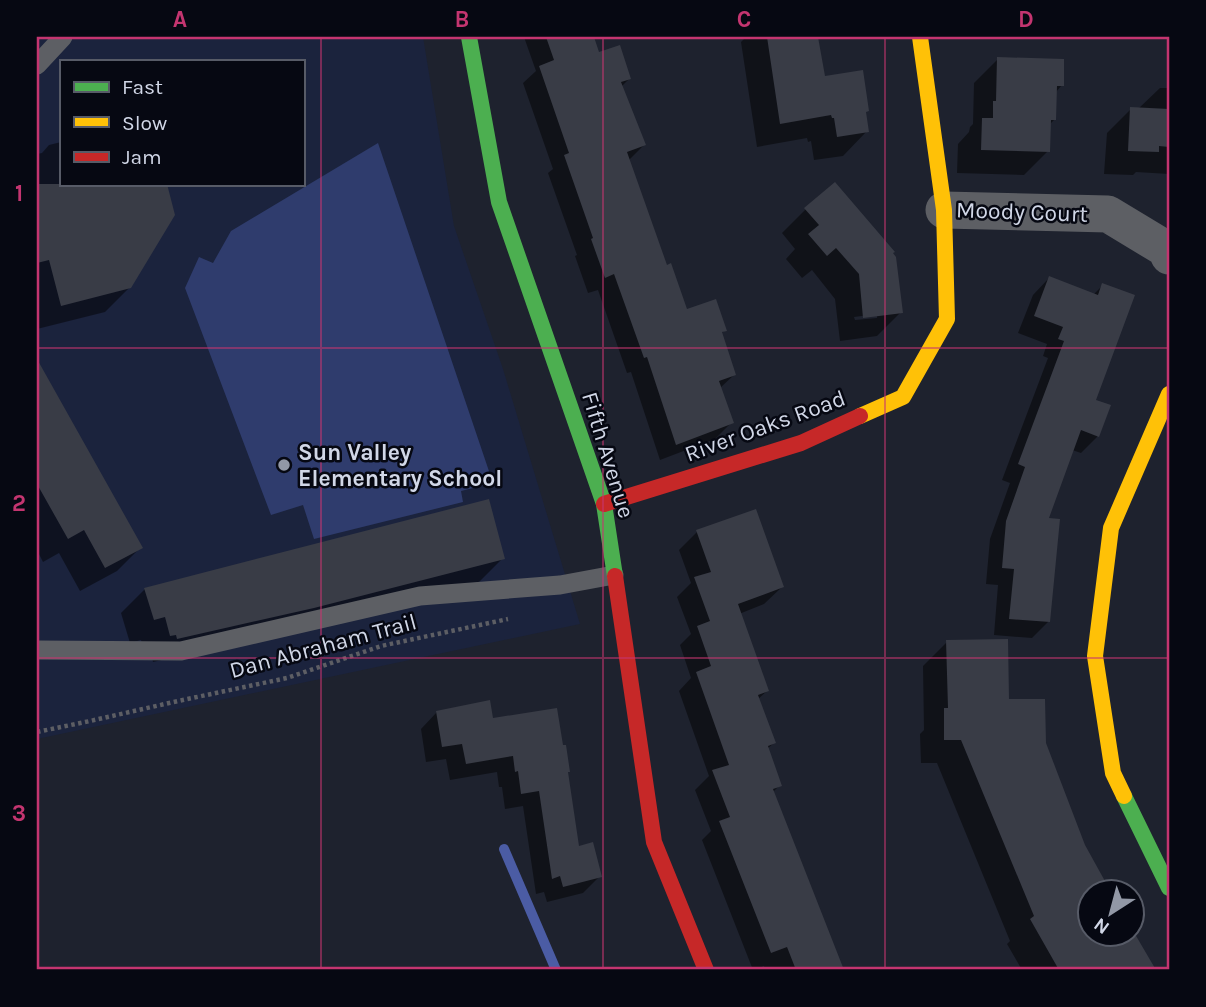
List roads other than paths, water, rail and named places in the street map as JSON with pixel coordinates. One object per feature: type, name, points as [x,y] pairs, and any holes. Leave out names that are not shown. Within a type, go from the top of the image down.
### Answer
[{"type":"street","name":"Fifth Avenue","points":[[469,37],[499,202],[604,504],[654,842],[706,970]]},
{"type":"street","name":"River Oaks Road","points":[[604,504],[801,443],[903,397],[947,319],[944,210],[920,37]]},
{"type":"street","name":"Moody Court","points":[[944,210],[1108,214],[1166,249],[1169,256]]},
{"type":"street","points":[[1169,394],[1111,528],[1095,656],[1112,772],[1169,888]]},
{"type":"lane","points":[[37,65],[63,37]]},
{"type":"lane","points":[[37,650],[181,651],[420,596],[560,585],[614,575]]},
{"type":"waterway","points":[[504,849],[556,970]]},
{"type":"place","name":"Sun Valley Elementary School","points":[[284,465]]}]
